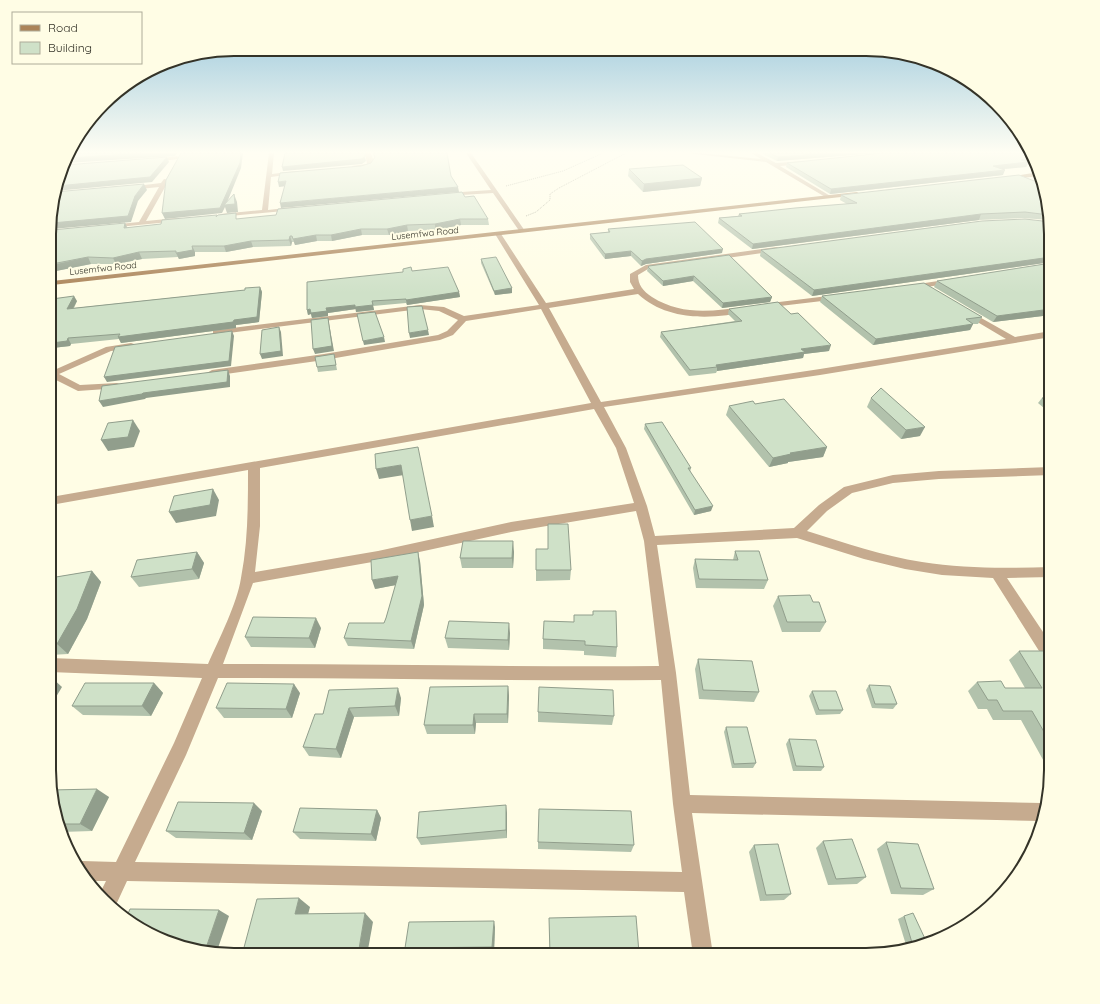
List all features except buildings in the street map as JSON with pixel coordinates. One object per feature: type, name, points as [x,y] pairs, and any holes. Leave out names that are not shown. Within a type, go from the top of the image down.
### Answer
[{"type":"street","points":[[142,223],[155,200]]},
{"type":"street","points":[[265,212],[266,200]]},
{"type":"street","points":[[501,200],[522,231]]},
{"type":"street","name":"Lusemfwa Road","points":[[56,283],[803,200]]},
{"type":"street","points":[[211,217],[304,208]]},
{"type":"street","points":[[103,228],[188,219]]},
{"type":"street","points":[[498,234],[543,305],[621,448],[641,506],[650,541],[668,673],[682,804],[702,948]]},
{"type":"street","points":[[785,248],[646,267],[634,274],[635,284],[639,291],[652,300],[664,306],[691,314],[715,313],[846,295]]},
{"type":"street","points":[[900,288],[962,279]]},
{"type":"street","points":[[923,285],[936,293]]},
{"type":"street","points":[[207,334],[420,307],[441,309],[463,318],[639,291]]},
{"type":"street","points":[[960,308],[1012,339]]},
{"type":"street","points":[[198,375],[324,357],[440,337],[450,333],[463,318]]},
{"type":"street","points":[[56,500],[598,405],[820,372],[1044,335]]},
{"type":"street","points":[[56,372],[109,350],[138,345]]},
{"type":"street","points":[[56,376],[78,388],[99,388],[129,384]]},
{"type":"street","points":[[109,897],[180,748],[232,625],[248,579],[254,526],[254,466]]},
{"type":"street","points":[[797,533],[822,508],[848,490],[893,479],[939,475],[1044,471]]},
{"type":"street","points":[[248,579],[378,556],[511,527],[641,506]]},
{"type":"street","points":[[650,541],[797,533],[905,564],[950,571],[997,573],[1044,572]]},
{"type":"street","points":[[997,573],[1044,646]]},
{"type":"street","points":[[56,665],[212,671],[379,671],[505,674],[668,673]]},
{"type":"street","points":[[682,804],[1039,812]]},
{"type":"street","points":[[88,871],[692,882]]},
{"type":"path","points":[[515,220],[536,212],[550,200]]}]
